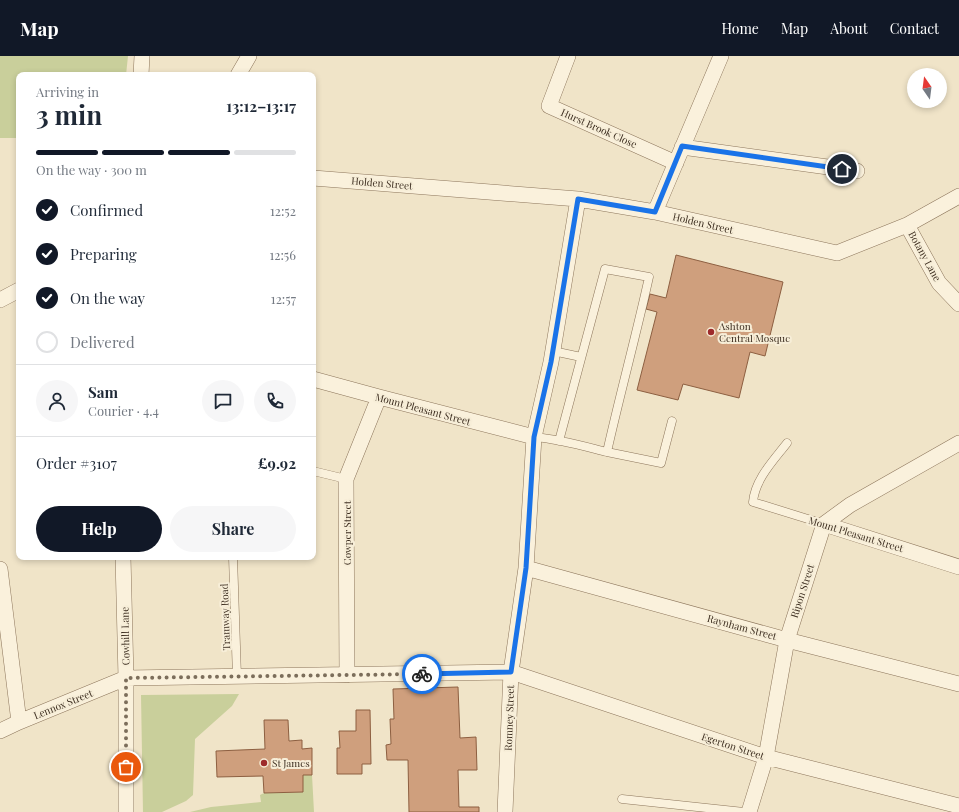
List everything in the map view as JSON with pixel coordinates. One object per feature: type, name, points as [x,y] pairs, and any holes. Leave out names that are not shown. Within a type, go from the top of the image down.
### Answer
[{"type":"street","points":[[141,72],[142,56]]},
{"type":"street","points":[[240,72],[249,56]]},
{"type":"street","name":"Hurst Brook Close","points":[[568,56],[549,106],[676,163]]},
{"type":"street","points":[[655,212],[721,56]]},
{"type":"street","points":[[682,146],[857,171]]},
{"type":"street","name":"Holden Street","points":[[316,178],[578,199],[655,212],[837,253],[907,225],[959,196]]},
{"type":"street","name":"Romney Street","points":[[505,812],[511,672],[526,568],[534,437],[552,357],[578,199]]},
{"type":"street","name":"Botany Lane","points":[[907,225],[939,283],[959,304]]},
{"type":"street","points":[[0,300],[16,292]]},
{"type":"street","name":"Mount Pleasant Street","points":[[316,380],[534,437]]},
{"type":"street","name":"Cowper Street","points":[[347,676],[346,479],[379,397]]},
{"type":"street","points":[[824,524],[850,505],[959,443]]},
{"type":"street","name":"Mount Pleasant Street","points":[[824,524],[959,566]]},
{"type":"street","name":"Ripon Street","points":[[749,812],[766,757],[787,640],[824,524]]},
{"type":"street","name":"Cowhill Lane","points":[[123,560],[126,678],[126,812]]},
{"type":"street","name":"Raynham Street","points":[[526,568],[787,640],[959,684]]},
{"type":"street","points":[[0,569],[19,722]]},
{"type":"street","name":"Egerton Street","points":[[126,678],[347,676],[511,672],[766,757],[959,806]]},
{"type":"street","name":"Lennox Street","points":[[0,731],[126,678]]},
{"type":"lane","points":[[559,441],[604,269],[649,277],[607,452]]},
{"type":"lane","points":[[552,357],[582,357]]},
{"type":"lane","points":[[534,437],[550,438],[661,463],[672,421]]},
{"type":"lane","name":"Mount Pleasant Street","points":[[787,443],[763,476],[754,493],[753,502],[824,524]]},
{"type":"lane","points":[[316,472],[346,479]]},
{"type":"lane","name":"Tramway Road","points":[[233,560],[237,677]]},
{"type":"lane","points":[[622,799],[744,812]]},
{"type":"green space","points":[[0,56],[128,56],[126,72],[16,72],[16,138],[0,138]]},
{"type":"green space","points":[[239,694],[232,706],[195,739],[193,795],[186,801],[162,812],[143,812],[141,695]]},
{"type":"green space","points":[[303,775],[312,775],[314,812],[190,812],[211,807],[261,802],[260,795],[264,793],[303,792]]},
{"type":"building","name":"Ashton Central Mosque","points":[[676,255],[783,282],[765,356],[750,352],[739,398],[683,384],[678,400],[637,390],[657,312],[646,309],[650,294],[666,298]]},
{"type":"building","points":[[458,687],[460,738],[476,737],[477,770],[458,770],[459,807],[479,807],[479,812],[409,812],[408,760],[387,760],[386,745],[391,744],[390,719],[394,719],[393,689]]},
{"type":"building","points":[[356,710],[370,710],[371,764],[362,764],[362,774],[337,774],[337,748],[340,748],[339,731],[356,731]]},
{"type":"building","name":"St James","points":[[264,720],[288,720],[289,741],[302,740],[302,749],[312,748],[312,775],[303,775],[303,792],[264,793],[263,776],[217,777],[216,751],[265,749]]},
{"type":"way so far","points":[[126,767],[126,678],[422,674]]},
{"type":"place","name":"Ashton Central Mosque","points":[[711,332]]},
{"type":"place","name":"St James","points":[[264,763]]},
{"type":"route","points":[[422,674],[511,672],[526,568],[534,437],[551,362],[578,199],[655,212],[682,146],[842,169]]}]
